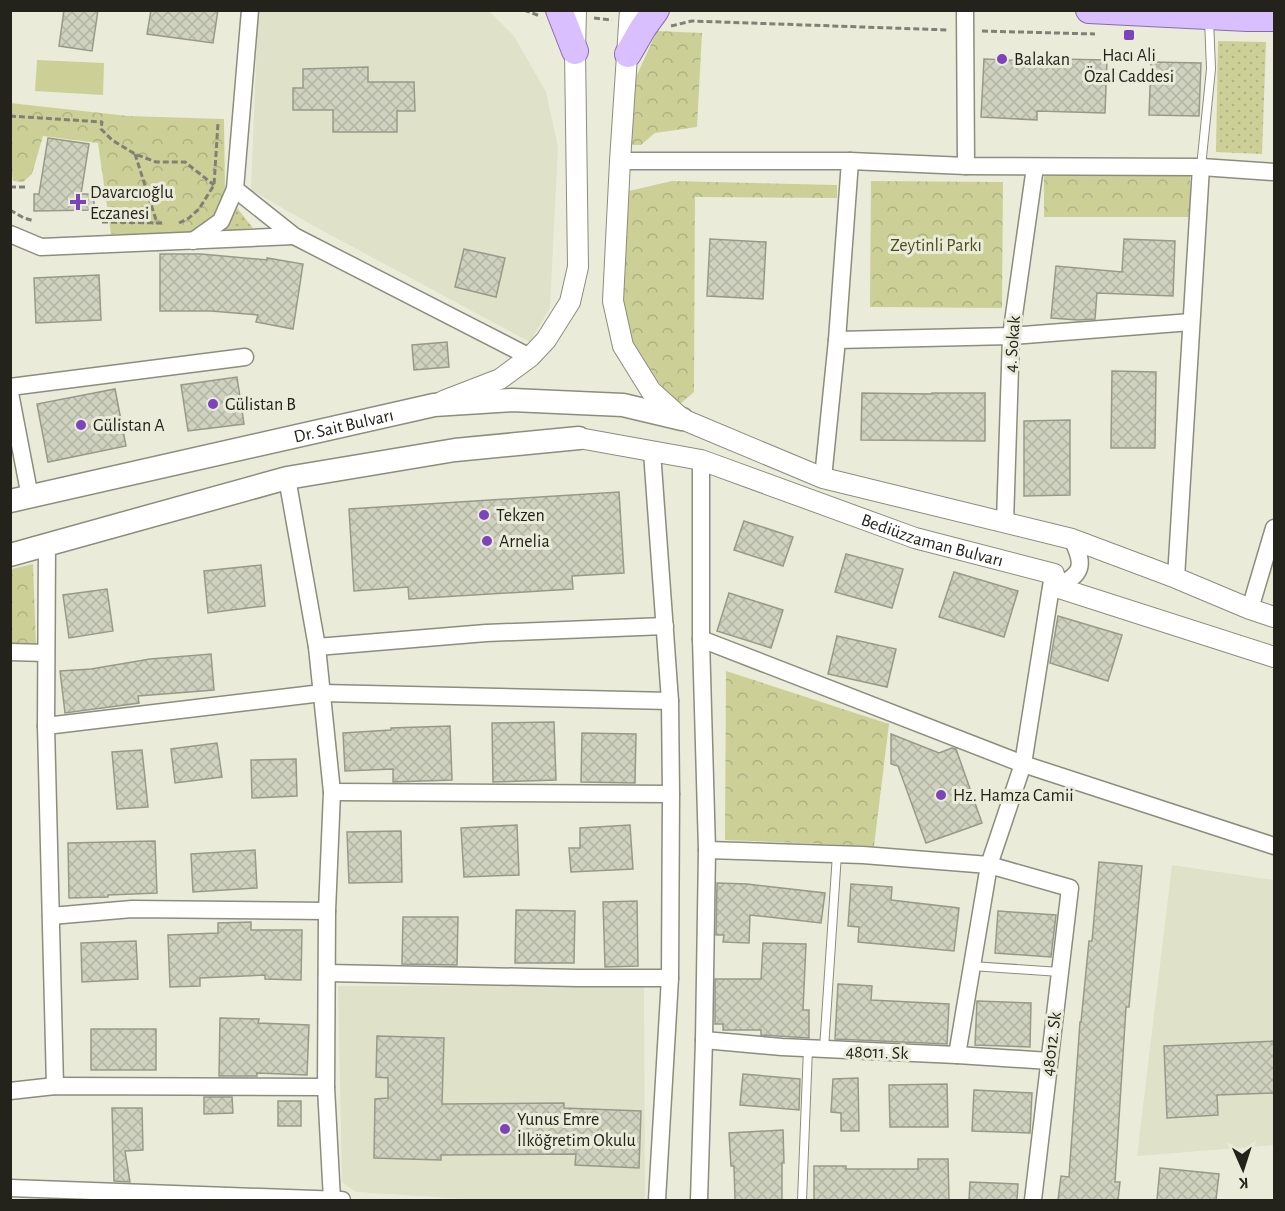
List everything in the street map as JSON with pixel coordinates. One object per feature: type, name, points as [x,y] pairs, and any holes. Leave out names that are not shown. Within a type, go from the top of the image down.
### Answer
[{"type":"main road","points":[[1089,10],[1275,18]]},
{"type":"main road","points":[[568,14],[575,51]]},
{"type":"main road","points":[[628,54],[640,18]]},
{"type":"main road","name":"Dr. Sait Bulvarı","points":[[20,499],[434,405],[512,400],[623,405],[682,419]]},
{"type":"main road","points":[[10,555],[287,478],[455,450],[579,438]]},
{"type":"street","points":[[193,241],[221,221],[235,189],[250,10]]},
{"type":"street","points":[[965,10],[966,166]]},
{"type":"street","points":[[434,405],[500,379],[530,357],[546,340],[570,302],[578,267],[575,51]]},
{"type":"street","name":"Bediüzzaman Bulvarı","points":[[628,54],[613,302],[623,346],[651,391],[682,419],[823,478],[1072,539],[1275,617]]},
{"type":"street","points":[[620,161],[850,161],[966,166],[1202,167],[1275,172]]},
{"type":"street","points":[[823,478],[837,340],[850,161]]},
{"type":"street","name":"4. Sokak","points":[[1005,522],[1011,336],[1035,167]]},
{"type":"street","points":[[1176,578],[1202,167]]},
{"type":"street","points":[[235,189],[294,236],[530,357]]},
{"type":"street","points":[[10,234],[41,247],[294,236]]},
{"type":"street","points":[[837,340],[1011,336],[1191,322]]},
{"type":"street","points":[[10,387],[245,357]]},
{"type":"street","points":[[10,393],[20,499]]},
{"type":"street","name":"Bediüzzaman Bulvarı","points":[[579,438],[701,460],[915,538],[1054,580],[1275,657]]},
{"type":"street","points":[[652,452],[670,701],[671,794],[670,978],[657,1200]]},
{"type":"street","points":[[699,1200],[707,850],[701,460]]},
{"type":"street","points":[[287,478],[317,647],[332,792],[327,911],[326,1088],[332,1200]]},
{"type":"street","points":[[1250,609],[1275,528]]},
{"type":"street","points":[[957,1055],[989,865],[1023,764],[1054,580],[1069,580],[1078,572],[1081,563],[1072,539]]},
{"type":"street","points":[[47,544],[46,726],[55,1086]]},
{"type":"street","points":[[317,647],[486,633],[665,626]]},
{"type":"street","points":[[702,639],[1023,764],[1275,846]]},
{"type":"street","points":[[10,652],[46,653]]},
{"type":"street","points":[[46,726],[322,693],[670,701]]},
{"type":"street","points":[[332,792],[671,794]]},
{"type":"street","points":[[707,850],[863,855],[989,865]]},
{"type":"street","name":"48012. Sk","points":[[989,865],[1070,888],[1033,1200]]},
{"type":"street","points":[[51,916],[132,909],[327,911]]},
{"type":"street","points":[[327,973],[670,978]]},
{"type":"street","name":"48011. Sk","points":[[704,1040],[782,1047],[1049,1061]]},
{"type":"street","points":[[10,1091],[55,1086],[326,1088]]},
{"type":"street","points":[[10,1188],[342,1200]]},
{"type":"lane","points":[[1202,167],[1211,69],[1209,16]]},
{"type":"lane","points":[[802,1200],[837,854]]},
{"type":"lane","points":[[972,966],[1060,972]]},
{"type":"path","points":[[524,10],[538,16],[568,14],[640,18],[676,26],[692,21],[1105,34]]},
{"type":"path","points":[[10,116],[102,122],[101,129],[112,140],[135,154],[156,162],[185,162],[214,185]]},
{"type":"path","points":[[172,223],[189,218],[199,209],[214,185],[218,123]]},
{"type":"path","points":[[135,154],[157,223]]},
{"type":"path","points":[[10,187],[26,187]]},
{"type":"path","points":[[10,210],[34,221]]},
{"type":"path","points":[[102,222],[166,223]]},
{"type":"shaded area","points":[[258,11],[489,11],[514,36],[546,92],[558,147],[550,308],[530,342],[251,190]]},
{"type":"shaded area","points":[[1172,865],[1274,880],[1274,1145],[1137,1156]]},
{"type":"shaded area","points":[[338,986],[644,986],[645,1200],[482,1200],[356,1192],[342,1182]]},
{"type":"green space","points":[[657,31],[702,33],[697,127],[655,133],[641,145],[631,145],[636,77]]},
{"type":"green space","points":[[1218,41],[1266,42],[1262,154],[1216,152]]},
{"type":"green space","points":[[37,60],[104,63],[103,95],[35,91]]},
{"type":"green space","points":[[10,103],[128,116],[224,119],[225,190],[216,214],[204,225],[186,235],[111,234],[98,143],[43,136],[32,174],[23,182],[13,181],[10,162]]},
{"type":"green space","points":[[1190,175],[1190,217],[1044,217],[1044,176]]},
{"type":"green space","points":[[672,181],[837,185],[837,198],[695,197],[694,392],[680,404],[660,384],[632,344],[622,305],[629,191]]},
{"type":"green space","name":"Zeytinli Parkı","points":[[871,181],[1003,182],[1002,308],[870,307]]},
{"type":"green space","points":[[237,208],[253,228],[222,231]]},
{"type":"green space","points":[[33,564],[36,646],[11,645],[11,569]]},
{"type":"green space","points":[[726,671],[889,724],[874,846],[725,840]]},
{"type":"building","points":[[64,10],[98,10],[92,51],[59,46]]},
{"type":"building","points":[[151,10],[218,10],[213,43],[147,34]]},
{"type":"building","points":[[984,59],[1058,62],[1058,59],[1107,60],[1105,113],[1037,111],[1037,120],[981,117]]},
{"type":"building","points":[[1151,62],[1201,63],[1199,116],[1149,115]]},
{"type":"building","points":[[368,67],[368,82],[414,82],[415,111],[397,111],[397,132],[333,132],[333,110],[293,110],[293,88],[303,88],[303,69]]},
{"type":"building","points":[[48,138],[89,144],[81,194],[94,194],[94,210],[34,211],[34,194],[39,194]]},
{"type":"building","points":[[710,239],[766,242],[763,299],[707,296]]},
{"type":"building","points":[[1124,239],[1175,241],[1173,296],[1097,293],[1095,319],[1051,318],[1056,266],[1122,272]]},
{"type":"building","points":[[464,249],[505,258],[496,297],[455,287]]},
{"type":"building","points":[[160,254],[201,254],[267,260],[267,258],[303,264],[293,329],[256,322],[258,315],[211,311],[160,311]]},
{"type":"building","points":[[99,275],[101,320],[36,323],[34,278]]},
{"type":"building","points":[[447,342],[449,367],[414,370],[412,345]]},
{"type":"building","points":[[1112,371],[1156,372],[1155,448],[1111,448]]},
{"type":"building","name":"Gülistan B","points":[[237,377],[244,424],[188,431],[181,385]]},
{"type":"building","name":"Gülistan A","points":[[115,389],[126,446],[48,462],[37,404]]},
{"type":"building","points":[[862,393],[985,393],[985,441],[861,440]]},
{"type":"building","points":[[1070,420],[1070,495],[1024,496],[1024,421]]},
{"type":"building","name":"Arnelia","points":[[619,492],[624,573],[572,576],[573,589],[409,599],[408,587],[354,591],[349,509]]},
{"type":"building","points":[[744,521],[793,537],[783,566],[734,550]]},
{"type":"building","points":[[846,554],[903,569],[892,608],[835,592]]},
{"type":"building","points":[[261,565],[265,606],[208,613],[204,571]]},
{"type":"building","points":[[954,572],[1018,591],[1004,637],[939,617]]},
{"type":"building","points":[[107,589],[113,631],[69,638],[63,595]]},
{"type":"building","points":[[729,593],[783,610],[771,648],[717,631]]},
{"type":"building","points":[[1058,616],[1122,635],[1108,681],[1050,663]]},
{"type":"building","points":[[837,636],[896,649],[887,687],[828,674]]},
{"type":"building","points":[[211,654],[214,690],[138,696],[139,703],[65,713],[60,671],[91,669],[150,659]]},
{"type":"building","points":[[554,722],[556,780],[493,782],[492,723]]},
{"type":"building","points":[[450,726],[452,780],[393,782],[393,769],[345,771],[343,733],[391,730],[391,728]]},
{"type":"building","points":[[582,733],[636,734],[635,783],[581,782]]},
{"type":"building","name":"Hz. Hamza Camii","points":[[891,734],[939,753],[952,748],[956,749],[982,823],[926,843],[898,766],[891,764]]},
{"type":"building","points":[[217,743],[222,777],[175,783],[171,749]]},
{"type":"building","points":[[142,750],[148,807],[117,809],[112,752]]},
{"type":"building","points":[[296,759],[297,796],[252,798],[251,760]]},
{"type":"building","points":[[517,825],[519,875],[464,877],[461,828]]},
{"type":"building","points":[[630,825],[633,869],[571,872],[569,848],[580,848],[580,828]]},
{"type":"building","points":[[401,831],[402,882],[349,883],[347,832]]},
{"type":"building","points":[[155,841],[157,893],[69,898],[68,843]]},
{"type":"building","points":[[255,850],[257,888],[193,892],[191,854]]},
{"type":"building","points":[[1099,862],[1142,866],[1129,1007],[1126,1007],[1115,1182],[1120,1182],[1118,1200],[1058,1200],[1061,1176],[1069,1177],[1080,1022],[1089,941],[1092,941]]},
{"type":"building","points":[[717,883],[825,893],[821,923],[750,915],[749,943],[723,942],[724,935],[716,935]]},
{"type":"building","points":[[851,884],[892,887],[891,900],[959,908],[954,951],[858,942],[859,927],[848,926]]},
{"type":"building","points":[[637,901],[638,966],[605,967],[603,902]]},
{"type":"building","points":[[516,910],[575,911],[574,963],[515,963]]},
{"type":"building","points":[[998,911],[1056,915],[1051,957],[995,953]]},
{"type":"building","points":[[403,917],[458,917],[457,965],[402,964]]},
{"type":"building","points":[[251,922],[251,930],[302,930],[301,980],[265,979],[265,975],[200,978],[200,986],[170,987],[168,935],[218,933],[218,923]]},
{"type":"building","points":[[136,941],[138,979],[82,982],[81,943]]},
{"type":"building","points":[[763,943],[806,944],[803,1010],[809,1010],[809,1038],[761,1035],[761,1030],[723,1030],[723,1024],[715,1024],[715,979],[761,979]]},
{"type":"building","points":[[838,984],[872,986],[871,1000],[949,1004],[947,1044],[835,1039]]},
{"type":"building","points":[[977,1001],[1031,1003],[1030,1047],[975,1045]]},
{"type":"building","points":[[220,1018],[259,1019],[258,1023],[309,1025],[307,1075],[257,1073],[257,1076],[219,1076]]},
{"type":"building","points":[[91,1029],[156,1029],[156,1070],[91,1070]]},
{"type":"building","points":[[377,1036],[444,1038],[442,1104],[564,1103],[564,1108],[641,1111],[639,1168],[575,1165],[576,1154],[441,1155],[441,1160],[374,1158],[375,1099],[388,1098],[388,1078],[376,1077]]},
{"type":"building","points":[[1275,1041],[1275,1093],[1217,1095],[1218,1115],[1167,1118],[1164,1046]]},
{"type":"building","points":[[743,1074],[800,1079],[799,1110],[740,1105]]},
{"type":"building","points":[[858,1078],[859,1131],[841,1131],[841,1113],[831,1112],[833,1079]]},
{"type":"building","points":[[947,1084],[948,1127],[890,1127],[889,1085]]},
{"type":"building","points":[[974,1090],[1032,1093],[1030,1133],[972,1131]]},
{"type":"building","points":[[204,1097],[232,1097],[233,1113],[204,1114]]},
{"type":"building","points":[[278,1101],[301,1101],[301,1126],[278,1126]]},
{"type":"building","points":[[112,1108],[142,1108],[143,1150],[125,1151],[130,1182],[114,1181]]},
{"type":"building","points":[[783,1130],[782,1200],[735,1200],[734,1166],[731,1166],[729,1133]]},
{"type":"building","points":[[918,1159],[948,1159],[949,1200],[814,1200],[814,1166],[846,1166],[846,1169],[918,1169]]},
{"type":"building","points":[[1160,1168],[1219,1174],[1216,1200],[1157,1200]]},
{"type":"building","points":[[970,1182],[1018,1184],[1017,1200],[969,1200]]},
{"type":"place","name":"Hacı Ali Özal Caddesi","points":[[1129,35]]},
{"type":"place","name":"Balakan","points":[[1002,59]]},
{"type":"place","name":"Davarcıoğlu Eczanesi","points":[[78,202]]},
{"type":"place","name":"Gülistan B","points":[[213,404]]},
{"type":"place","name":"Gülistan A","points":[[81,425]]},
{"type":"place","name":"Tekzen","points":[[484,515]]},
{"type":"place","name":"Arnelia","points":[[487,541]]},
{"type":"place","name":"Hz. Hamza Camii","points":[[941,795]]},
{"type":"place","name":"Yunus Emre İlköğretim Okulu","points":[[505,1129]]}]
